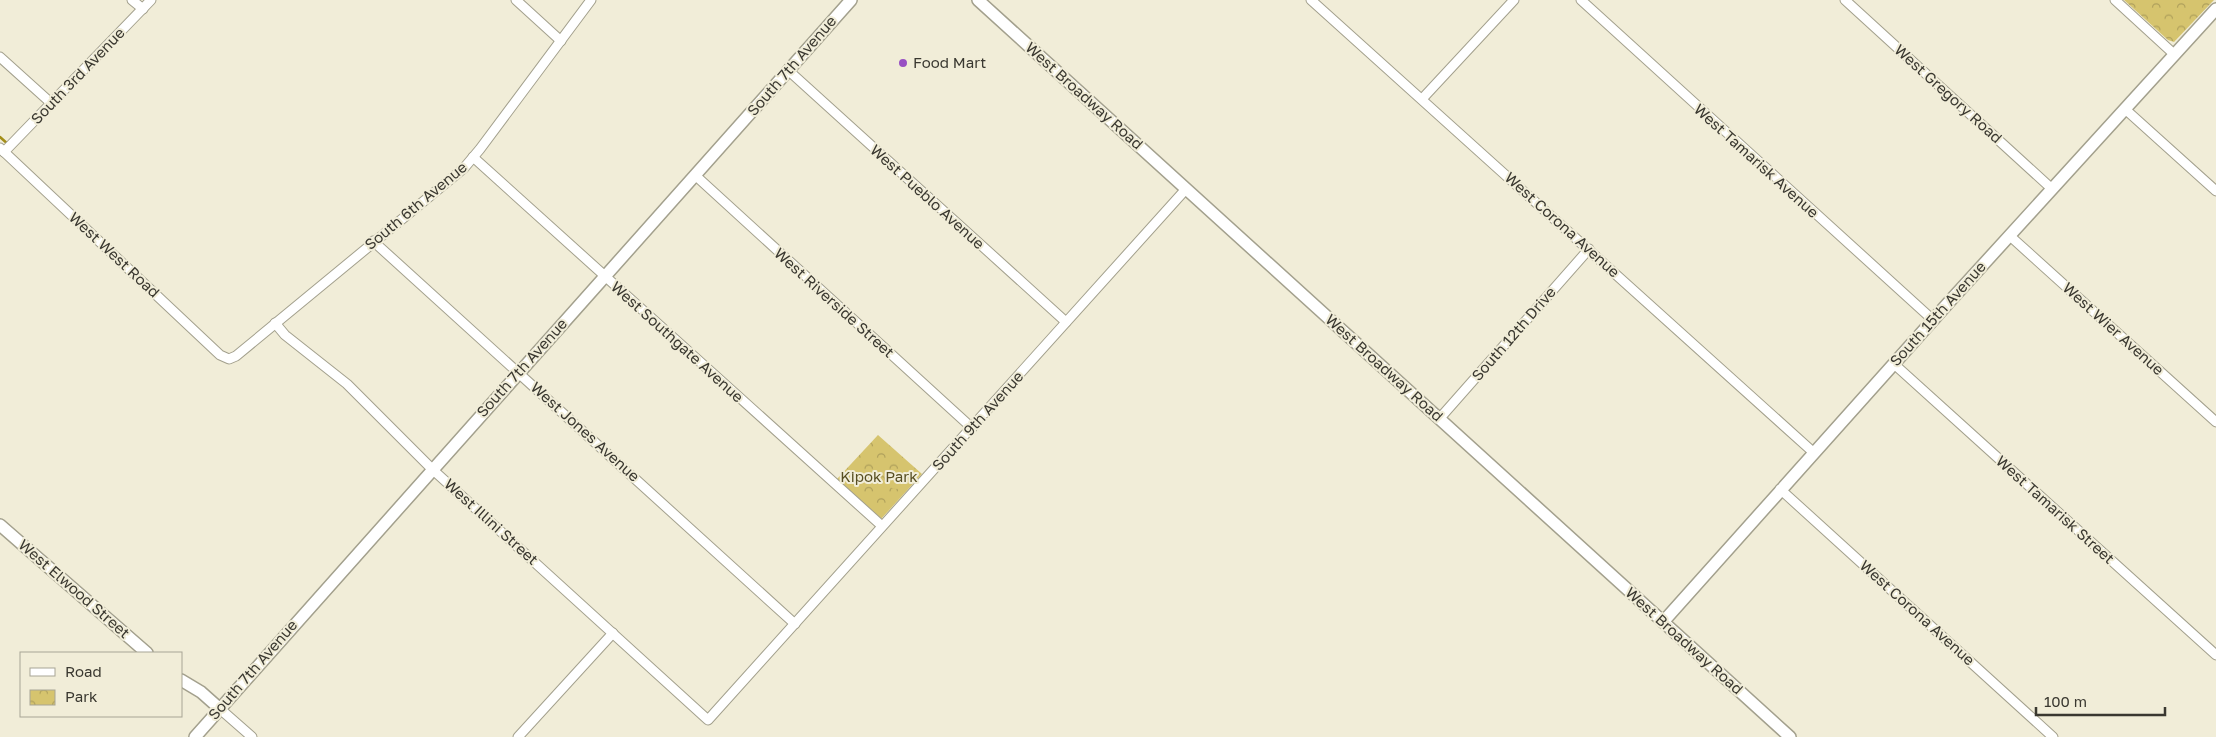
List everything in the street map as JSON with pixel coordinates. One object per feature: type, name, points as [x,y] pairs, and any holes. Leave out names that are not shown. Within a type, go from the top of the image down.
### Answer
[{"type":"main road","name":"South 7th Avenue","points":[[194,737],[851,0]]},
{"type":"main road","name":"West Broadway Road","points":[[978,0],[1790,737]]},
{"type":"main road","name":"South 15th Avenue","points":[[1663,622],[2051,188],[2216,9]]},
{"type":"main road","name":"West Elwood Street","points":[[0,525],[146,652]]},
{"type":"main road","points":[[182,681],[201,692],[219,708]]},
{"type":"street","points":[[132,0],[143,10]]},
{"type":"street","name":"South 3rd Avenue","points":[[2,150],[51,104],[151,0]]},
{"type":"street","points":[[516,0],[561,41]]},
{"type":"street","name":"South 6th Avenue","points":[[229,359],[456,174],[473,157],[591,0]]},
{"type":"street","name":"West Corona Avenue","points":[[1311,0],[1813,452]]},
{"type":"street","points":[[1422,99],[1514,0]]},
{"type":"street","name":"West Tamarisk Avenue","points":[[1581,0],[1933,320]]},
{"type":"street","name":"West Gregory Road","points":[[1845,0],[2051,188]]},
{"type":"street","points":[[2116,0],[2174,54]]},
{"type":"street","points":[[0,57],[51,104]]},
{"type":"street","name":"West Pueblo Avenue","points":[[789,71],[1066,322]]},
{"type":"street","points":[[2125,108],[2216,191]]},
{"type":"street","name":"West West Road","points":[[2,150],[220,355],[229,359]]},
{"type":"street","name":"West Southgate Avenue","points":[[473,157],[882,526]]},
{"type":"street","name":"West Riverside Street","points":[[696,176],[972,428]]},
{"type":"street","name":"South 9th Avenue","points":[[708,720],[1186,189]]},
{"type":"street","name":"West Wier Avenue","points":[[2010,236],[2216,422]]},
{"type":"street","name":"West Jones Avenue","points":[[374,241],[795,624]]},
{"type":"street","name":"South 12th Drive","points":[[1440,418],[1589,249]]},
{"type":"street","name":"West Illini Street","points":[[275,323],[285,334],[347,384],[432,469],[708,720]]},
{"type":"street","name":"West Tamarisk Street","points":[[1894,364],[2216,655]]},
{"type":"street","name":"West Corona Avenue","points":[[1780,490],[2053,737]]},
{"type":"street","points":[[518,737],[613,632]]},
{"type":"street","points":[[219,708],[252,737]]},
{"type":"green space","points":[[2124,0],[2214,0],[2174,42],[2168,40]]},
{"type":"green space","name":"Kipok Park","points":[[878,435],[922,474],[881,519],[837,479]]},
{"type":"green space","points":[[896,469],[903,472],[906,479],[903,486],[896,489],[889,486],[886,479],[889,472]]},
{"type":"waterway","points":[[0,137],[9,145]]},
{"type":"place","name":"Food Mart","points":[[903,63]]}]
